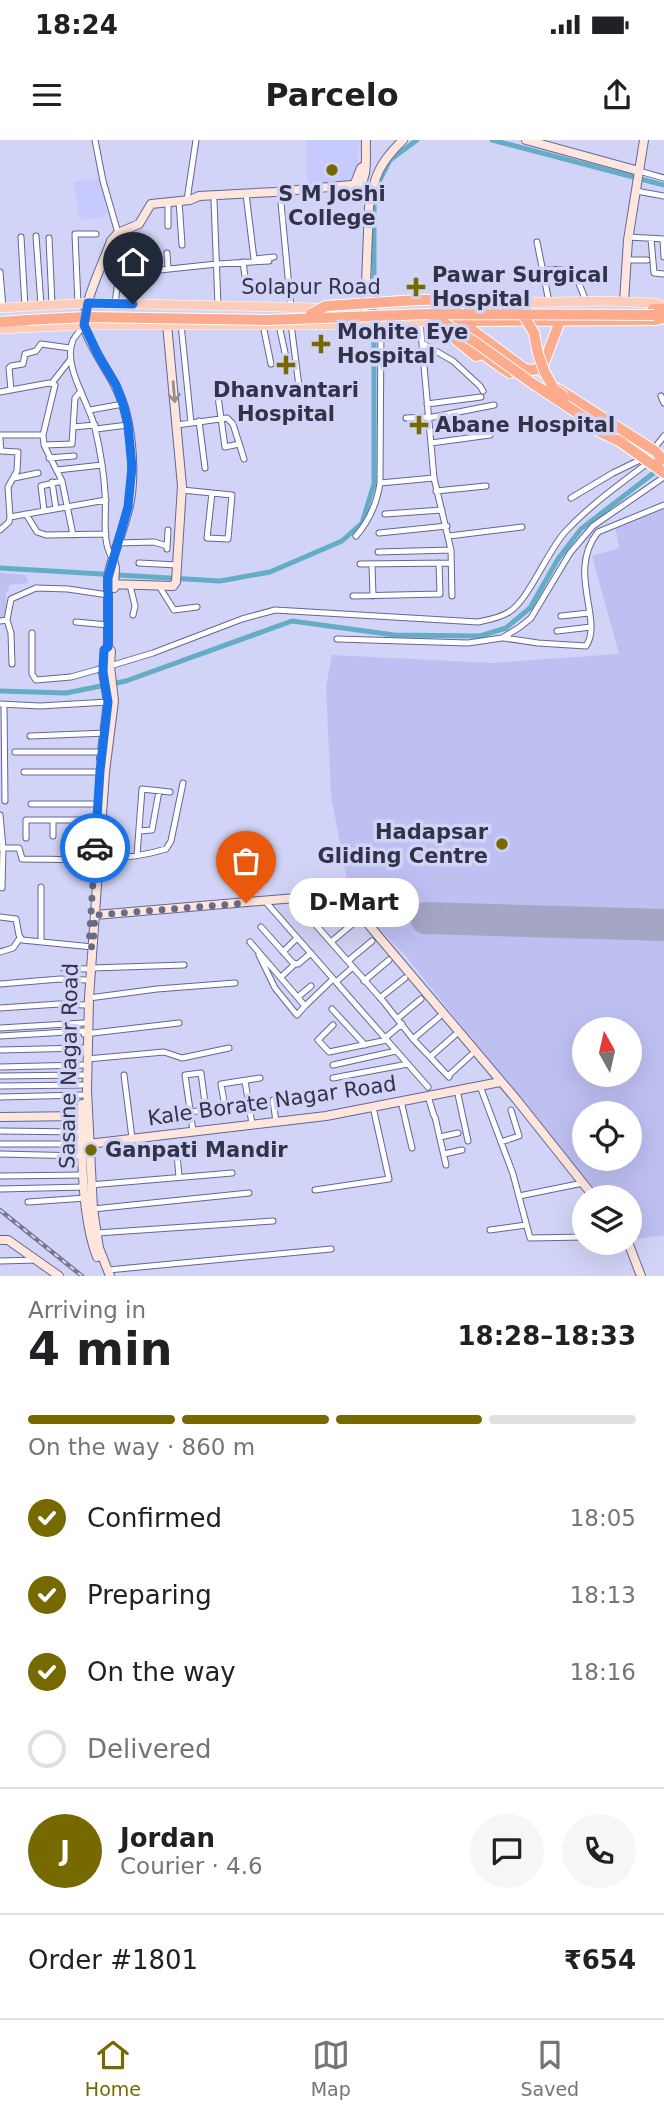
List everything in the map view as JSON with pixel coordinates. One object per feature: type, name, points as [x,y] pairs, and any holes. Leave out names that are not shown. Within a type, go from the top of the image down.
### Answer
[{"type":"highway","points":[[312,314],[326,306],[418,300],[494,299],[519,311],[534,332],[538,354],[554,389],[658,462]]},
{"type":"highway","points":[[458,321],[459,303]]},
{"type":"highway","points":[[0,322],[26,313],[86,310],[312,314],[450,309],[660,312]]},
{"type":"highway","points":[[1,311],[86,317],[268,320],[660,312]]},
{"type":"highway","points":[[458,321],[655,320],[660,312]]},
{"type":"highway","points":[[427,318],[476,356],[483,355]]},
{"type":"highway","points":[[427,318],[467,337],[623,443],[658,462]]},
{"type":"highway","points":[[458,321],[526,369],[542,368]]},
{"type":"highway","points":[[560,321],[542,368],[548,382],[658,462]]},
{"type":"highway","points":[[470,329],[476,348],[483,355],[602,434],[623,443]]},
{"type":"main road","name":"Solapur Road","points":[[26,313],[41,305],[88,303],[291,308],[586,301],[655,303],[660,312]]},
{"type":"main road","name":"Solapur Road","points":[[0,329],[84,325],[373,323],[427,318],[458,321]]},
{"type":"street","points":[[95,140],[118,233]]},
{"type":"street","points":[[182,245],[196,140]]},
{"type":"street","points":[[187,200],[199,196],[280,193],[357,185],[361,168],[365,166],[366,140]]},
{"type":"street","points":[[356,536],[375,505],[380,483],[373,323],[367,307],[369,207],[377,170],[402,140]]},
{"type":"street","points":[[526,140],[664,178]]},
{"type":"street","points":[[624,302],[628,237],[644,140]]},
{"type":"street","points":[[365,166],[377,170]]},
{"type":"street","points":[[636,191],[664,196]]},
{"type":"street","points":[[280,193],[291,325],[300,394]]},
{"type":"street","points":[[113,558],[107,547],[106,500],[95,427],[70,360],[70,348],[84,325],[88,303],[111,240],[118,233],[139,224],[151,204],[247,195]]},
{"type":"street","points":[[247,195],[254,259],[274,257]]},
{"type":"street","points":[[214,200],[218,306]]},
{"type":"street","points":[[168,226],[169,202]]},
{"type":"street","points":[[78,304],[75,234],[96,234]]},
{"type":"street","points":[[36,236],[41,305]]},
{"type":"street","points":[[21,237],[26,313]]},
{"type":"street","points":[[50,237],[52,304]]},
{"type":"street","points":[[628,237],[663,239],[664,257]]},
{"type":"street","points":[[651,239],[654,274],[664,274]]},
{"type":"street","points":[[537,242],[549,302]]},
{"type":"street","points":[[167,253],[168,269]]},
{"type":"street","points":[[627,260],[647,260]]},
{"type":"street","points":[[150,271],[268,261]]},
{"type":"street","points":[[243,262],[246,284]]},
{"type":"street","points":[[544,270],[565,268],[570,271],[586,301]]},
{"type":"street","points":[[0,272],[1,311]]},
{"type":"street","points":[[115,304],[119,272]]},
{"type":"street","points":[[427,318],[422,343],[430,443],[436,491],[449,536],[452,596]]},
{"type":"street","points":[[112,581],[159,586],[173,586],[176,582],[182,490],[167,324]]},
{"type":"street","points":[[181,324],[191,423]]},
{"type":"street","name":"Sasane Nagar Road","points":[[84,325],[116,385],[123,404],[128,425],[132,483],[113,558],[108,595],[108,647],[111,651],[107,671],[114,701],[98,804],[95,915],[91,946]]},
{"type":"street","points":[[262,325],[271,364]]},
{"type":"street","points":[[279,325],[288,367]]},
{"type":"street","points":[[422,343],[453,361],[473,379],[482,394],[427,404]]},
{"type":"street","points":[[11,390],[9,368],[23,364],[25,354],[36,351],[41,344],[70,348]]},
{"type":"street","points":[[0,392],[52,383],[70,360]]},
{"type":"street","points":[[216,382],[225,447],[239,444]]},
{"type":"street","points":[[52,383],[55,389],[43,435],[44,445],[62,481],[73,535]]},
{"type":"street","points":[[44,445],[72,444],[75,398],[81,391]]},
{"type":"street","points":[[661,396],[664,403]]},
{"type":"street","points":[[90,410],[123,404]]},
{"type":"street","points":[[406,418],[428,417],[494,405]]},
{"type":"street","points":[[177,425],[230,420],[244,460]]},
{"type":"street","points":[[200,421],[205,468]]},
{"type":"street","points":[[73,427],[128,425]]},
{"type":"street","points":[[0,530],[9,522],[8,487],[17,471],[19,435]]},
{"type":"street","points":[[18,452],[1,452],[0,437],[43,435]]},
{"type":"street","points":[[430,443],[490,435]]},
{"type":"street","points":[[502,638],[531,618],[570,554],[593,526],[658,462],[664,436]]},
{"type":"street","points":[[49,458],[74,457]]},
{"type":"street","points":[[571,499],[613,473],[658,462]]},
{"type":"street","points":[[32,634],[33,674],[36,680],[107,671],[242,619],[275,610],[478,622],[494,619],[509,613],[520,604],[551,552],[586,511],[658,462]]},
{"type":"street","points":[[57,470],[102,465]]},
{"type":"street","points":[[13,478],[38,473]]},
{"type":"street","points":[[380,483],[434,478]]},
{"type":"street","points":[[44,510],[40,487],[43,484],[62,481]]},
{"type":"street","points":[[52,482],[56,509]]},
{"type":"street","points":[[436,491],[486,485]]},
{"type":"street","points":[[182,490],[212,493],[232,495],[228,539],[207,538],[212,493]]},
{"type":"street","points":[[0,511],[26,514],[106,500]]},
{"type":"street","points":[[337,639],[468,643],[502,638],[586,646],[591,627],[584,562],[591,541],[598,532],[664,505]]},
{"type":"street","points":[[384,514],[442,510]]},
{"type":"street","points":[[26,514],[33,527],[41,534],[106,534]]},
{"type":"street","points":[[379,533],[447,526]]},
{"type":"street","points":[[593,526],[598,532]]},
{"type":"street","points":[[449,536],[522,527]]},
{"type":"street","points":[[117,543],[168,543],[167,530]]},
{"type":"street","points":[[378,552],[451,550]]},
{"type":"street","points":[[353,596],[440,594],[439,563]]},
{"type":"street","points":[[360,564],[451,563]]},
{"type":"street","points":[[139,564],[177,565]]},
{"type":"street","points":[[372,564],[373,596]]},
{"type":"street","points":[[130,584],[135,606],[133,615]]},
{"type":"street","points":[[159,586],[174,610],[197,607]]},
{"type":"street","points":[[12,664],[12,633],[7,620],[10,600],[36,588],[61,588],[108,595]]},
{"type":"street","points":[[561,616],[589,613]]},
{"type":"street","points":[[0,621],[7,620]]},
{"type":"street","points":[[76,622],[108,625]]},
{"type":"street","points":[[557,631],[591,627]]},
{"type":"street","name":"Sasane Nagar Road","points":[[107,733],[110,688]]},
{"type":"street","points":[[5,801],[2,705],[108,702]]},
{"type":"street","points":[[30,736],[107,733]]},
{"type":"street","points":[[15,752],[104,752]]},
{"type":"street","points":[[24,772],[102,772]]},
{"type":"street","name":"Sasane Nagar Road","points":[[102,772],[85,1031],[82,1085],[85,1118],[82,1132],[85,1144],[84,1175],[107,1274]]},
{"type":"street","points":[[1,848],[19,848],[22,859],[97,858],[161,850],[169,846],[183,783]]},
{"type":"street","points":[[137,855],[142,789],[170,792]]},
{"type":"street","points":[[139,831],[152,830],[159,791]]},
{"type":"street","points":[[31,804],[98,804]]},
{"type":"street","points":[[0,815],[2,888]]},
{"type":"street","points":[[26,838],[26,820],[97,820]]},
{"type":"street","points":[[53,820],[53,836]]},
{"type":"street","points":[[78,820],[79,839]]},
{"type":"street","points":[[41,887],[41,940]]},
{"type":"street","points":[[95,915],[331,895],[342,898],[352,905],[583,1183],[519,1196]]},
{"type":"street","points":[[265,901],[397,1051],[428,1091],[446,1165]]},
{"type":"street","points":[[307,915],[413,1039],[449,1076],[471,1055]]},
{"type":"street","points":[[0,918],[16,919],[20,938]]},
{"type":"street","points":[[331,942],[356,921]]},
{"type":"street","points":[[261,927],[295,964]]},
{"type":"street","points":[[20,938],[91,946]]},
{"type":"street","points":[[0,952],[10,950],[20,938]]},
{"type":"street","points":[[283,952],[297,938]]},
{"type":"street","points":[[348,961],[372,941]]},
{"type":"street","points":[[250,942],[305,1006]]},
{"type":"street","points":[[256,949],[275,988],[296,1015],[353,967]]},
{"type":"street","points":[[281,978],[311,953]]},
{"type":"street","points":[[364,981],[389,960]]},
{"type":"street","points":[[63,968],[184,965]]},
{"type":"street","name":"Sasane Nagar Road","points":[[87,1002],[90,969]]},
{"type":"street","points":[[380,998],[405,978]]},
{"type":"street","points":[[0,984],[60,979],[87,980]]},
{"type":"street","points":[[0,1008],[87,1002],[157,989],[235,983]]},
{"type":"street","points":[[298,998],[311,986]]},
{"type":"street","points":[[333,1025],[318,1040],[329,1052],[386,1039],[421,999]]},
{"type":"street","points":[[332,1009],[365,1045]]},
{"type":"street","points":[[413,1039],[439,1017]]},
{"type":"street","points":[[0,1036],[178,1023]]},
{"type":"street","points":[[0,1028],[85,1031]]},
{"type":"street","name":"Sasane Nagar Road","points":[[85,1031],[83,1048],[88,1186],[86,1198],[91,1237],[107,1274]]},
{"type":"street","points":[[429,1057],[455,1035]]},
{"type":"street","points":[[0,1050],[83,1048]]},
{"type":"street","points":[[0,1076],[84,1066],[164,1052],[182,1058],[229,1048]]},
{"type":"street","points":[[334,1065],[397,1051]]},
{"type":"street","points":[[333,1079],[408,1064]]},
{"type":"street","points":[[0,1067],[84,1066]]},
{"type":"street","points":[[193,1131],[185,1075],[201,1073],[206,1110]]},
{"type":"street","points":[[124,1075],[132,1138]]},
{"type":"street","points":[[190,1112],[225,1107],[221,1084],[260,1078]]},
{"type":"street","points":[[246,1081],[252,1124]]},
{"type":"street","name":"Kale Borate Nagar Road","points":[[85,1144],[326,1116],[401,1101],[428,1091],[457,1090],[500,1082]]},
{"type":"street","points":[[0,1086],[82,1085]]},
{"type":"street","points":[[480,1086],[519,1196],[530,1238],[572,1237]]},
{"type":"street","points":[[457,1090],[468,1141]]},
{"type":"street","points":[[0,1097],[82,1096]]},
{"type":"street","points":[[272,1100],[276,1122]]},
{"type":"street","points":[[401,1101],[412,1148]]},
{"type":"street","points":[[315,1190],[389,1179],[373,1107]]},
{"type":"street","points":[[501,1142],[519,1136],[511,1111]]},
{"type":"street","points":[[0,1117],[48,1120],[85,1118]]},
{"type":"street","points":[[0,1131],[82,1132]]},
{"type":"street","points":[[440,1137],[458,1133]]},
{"type":"street","points":[[0,1144],[85,1144]]},
{"type":"street","points":[[444,1154],[463,1150]]},
{"type":"street","points":[[0,1154],[83,1156]]},
{"type":"street","points":[[177,1154],[179,1177]]},
{"type":"street","points":[[0,1189],[88,1186],[232,1173]]},
{"type":"street","points":[[0,1176],[84,1175]]},
{"type":"street","points":[[93,1209],[249,1193]]},
{"type":"street","points":[[29,1202],[86,1198]]},
{"type":"street","points":[[97,1233],[273,1220]]},
{"type":"street","points":[[490,1230],[526,1225]]},
{"type":"street","points":[[3,1238],[60,1276]]},
{"type":"street","points":[[107,1274],[331,1249]]},
{"type":"street","points":[[632,1255],[638,1276]]},
{"type":"street","points":[[0,1261],[36,1260]]},
{"type":"shaded area","name":"S M Joshi College","points":[[306,140],[359,140],[356,181],[307,187]]},
{"type":"shaded area","points":[[101,178],[107,213],[103,217],[79,220],[74,182]]},
{"type":"shaded area","name":"Hadapsar Gliding Centre","points":[[664,506],[664,1235],[642,1238],[642,1185],[587,1185],[576,1171],[642,1171],[642,1101],[572,1101],[572,1165],[405,955],[376,926],[349,892],[331,795],[326,687],[332,655],[491,663],[619,654],[592,556],[619,548],[615,525]]},
{"type":"shaded area","points":[[0,573],[26,575],[28,583],[9,585],[6,592],[6,617],[0,619]]},
{"type":"waterway","points":[[376,188],[390,160],[417,140]]},
{"type":"waterway","points":[[492,140],[664,185]]},
{"type":"waterway","points":[[0,568],[220,581],[270,572],[342,541],[362,523],[374,484],[374,198]]},
{"type":"waterway","points":[[0,691],[66,693],[126,681],[292,621],[394,635],[480,636],[506,628],[530,608],[558,559],[581,529],[664,465]]},
{"type":"runway","points":[[426,918],[664,925]]},
{"type":"railway","points":[[0,1210],[82,1276]]},
{"type":"way so far","points":[[95,848],[89,946],[93,947],[95,915],[246,903]]},
{"type":"place","name":"S M Joshi College","points":[[332,170]]},
{"type":"place","name":"Pawar Surgical Hospital","points":[[416,287]]},
{"type":"place","name":"Mohite Eye Hospital","points":[[321,344]]},
{"type":"place","name":"Dhanvantari Hospital","points":[[286,365]]},
{"type":"place","name":"Abane Hospital","points":[[419,425]]},
{"type":"place","name":"Hadapsar Gliding Centre","points":[[502,844]]},
{"type":"place","name":"D-Mart","points":[[246,903]]},
{"type":"place","name":"Ganpati Mandir","points":[[91,1150]]},
{"type":"route","points":[[95,848],[108,702],[103,668],[104,650],[108,647],[108,578],[128,507],[132,467],[124,407],[116,385],[84,325],[88,303],[133,304]]}]
